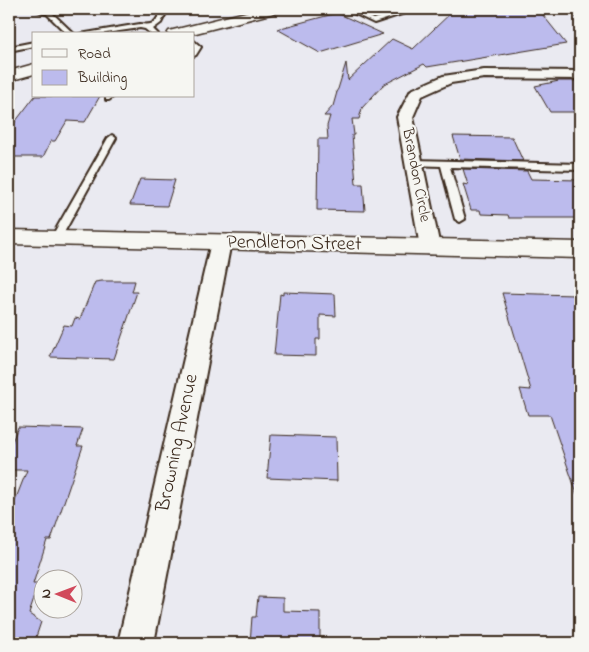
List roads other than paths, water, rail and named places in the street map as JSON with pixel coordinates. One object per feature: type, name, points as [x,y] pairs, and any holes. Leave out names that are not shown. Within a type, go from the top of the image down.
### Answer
[{"type":"main road","points":[[182,32],[273,9]]},
{"type":"main road","points":[[9,76],[32,70]]},
{"type":"main road","name":"Pendleton Street","points":[[9,237],[580,250]]},
{"type":"street","name":"Brandon Circle","points":[[430,246],[405,117],[416,93],[448,79],[484,74],[580,75]]},
{"type":"street","name":"Browning Avenue","points":[[136,643],[221,242]]},
{"type":"lane","points":[[41,9],[49,13],[69,32]]},
{"type":"lane","points":[[149,28],[159,22],[165,9]]},
{"type":"lane","points":[[348,9],[374,21],[414,9]]},
{"type":"lane","points":[[573,9],[580,16]]},
{"type":"lane","points":[[96,32],[137,26],[149,28],[153,32]]},
{"type":"lane","points":[[9,50],[32,44]]},
{"type":"lane","points":[[56,238],[112,138]]},
{"type":"lane","points":[[414,163],[580,167]]},
{"type":"lane","points":[[444,164],[460,219]]}]
